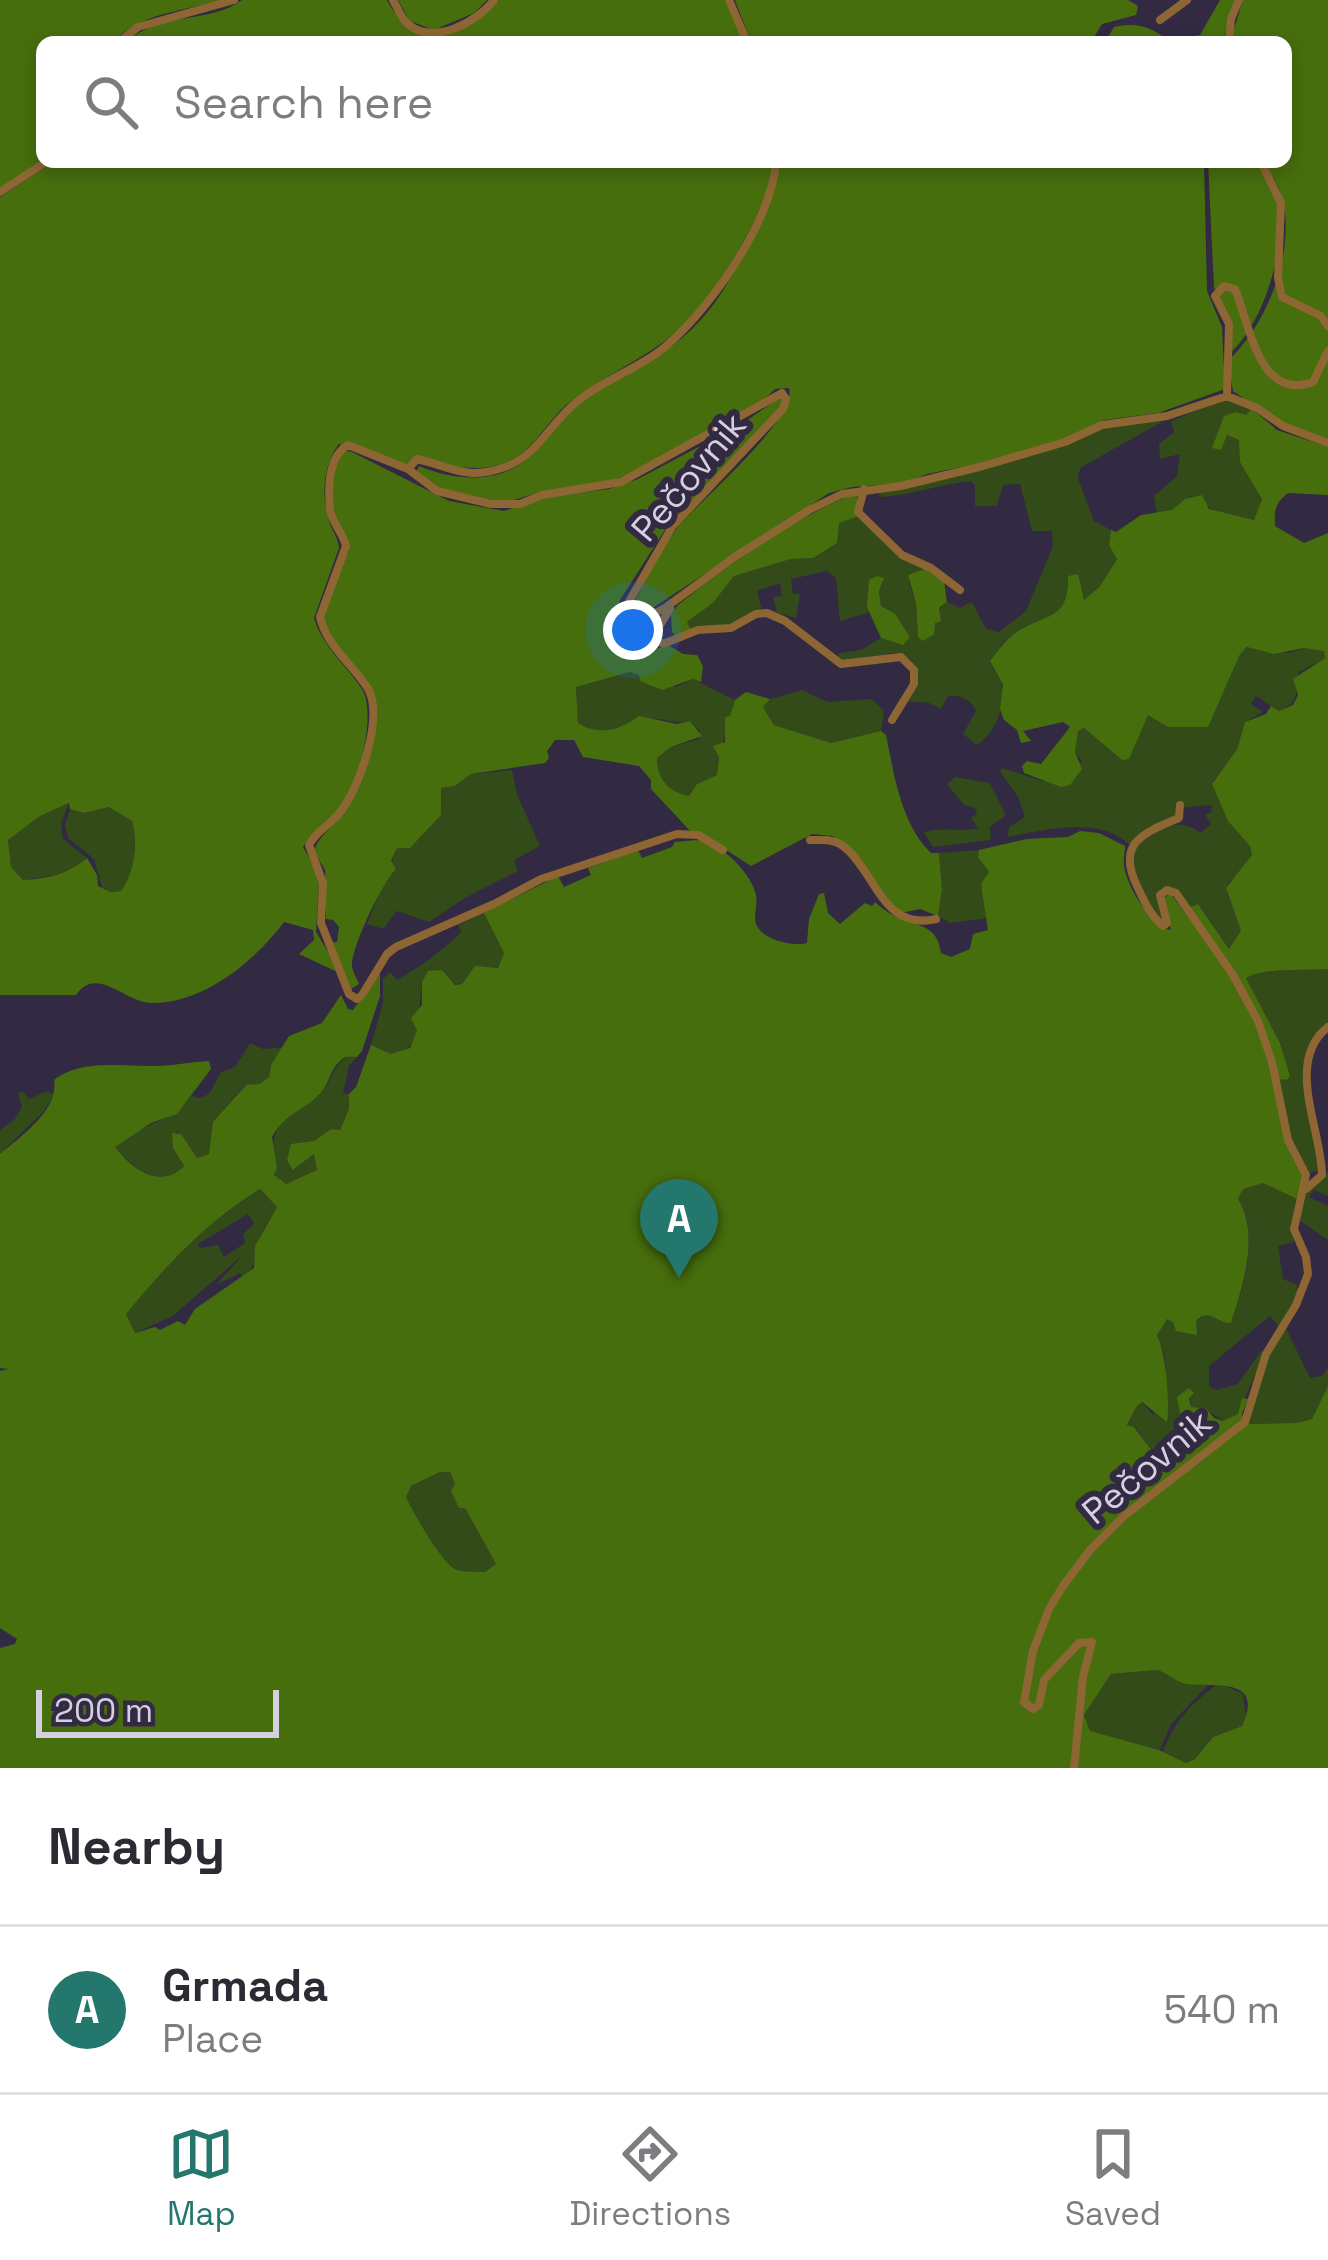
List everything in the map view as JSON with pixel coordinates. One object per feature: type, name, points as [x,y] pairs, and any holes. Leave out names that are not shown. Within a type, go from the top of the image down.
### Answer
[{"type":"street","points":[[127,36],[164,18],[234,0]]},
{"type":"street","points":[[393,0],[407,24],[429,33],[471,21],[494,0]]},
{"type":"street","points":[[729,0],[744,36]]},
{"type":"street","points":[[1160,20],[1186,0]]},
{"type":"street","points":[[1229,36],[1239,0]]},
{"type":"street","points":[[0,192],[37,168]]},
{"type":"street","points":[[723,850],[698,835],[676,834],[541,879],[396,947],[362,995],[353,998],[321,923],[323,884],[309,844],[345,806],[375,725],[371,693],[332,642],[320,617],[346,547],[333,518],[332,470],[340,449],[348,446],[409,470],[417,459],[454,473],[481,474],[528,457],[574,404],[679,334],[743,247],[774,168]]},
{"type":"street","points":[[1264,168],[1280,203],[1282,297],[1321,316],[1328,326]]},
{"type":"street","points":[[1328,350],[1313,382],[1297,388],[1282,385],[1268,374],[1235,289],[1224,286],[1215,296],[1229,324],[1228,396],[1283,426],[1328,443]]},
{"type":"street","name":"Pečovnik","points":[[409,470],[437,491],[491,504],[520,504],[542,495],[621,482],[782,393],[787,400],[783,410],[672,527],[622,612],[625,620],[635,623],[674,602],[809,510],[842,494],[901,486],[983,466],[1065,442],[1102,425],[1167,416],[1228,396]]},
{"type":"street","points":[[864,489],[858,512],[892,547],[960,590]]},
{"type":"street","points":[[674,602],[657,631],[656,639],[663,644],[698,630],[731,628],[767,613],[785,621],[841,664],[901,657],[914,670],[914,684],[892,720]]},
{"type":"street","name":"Pečovnik","points":[[1180,806],[1179,818],[1145,834],[1130,849],[1128,868],[1160,925],[1167,923],[1160,898],[1169,890],[1233,975],[1258,1021],[1272,1062],[1288,1140],[1306,1175],[1306,1189]]},
{"type":"street","points":[[810,840],[834,840],[846,848],[893,910],[922,922],[936,919]]},
{"type":"street","name":"Pečovnik","points":[[1074,1768],[1083,1677],[1092,1642],[1079,1643],[1045,1680],[1034,1709],[1024,1702],[1033,1651],[1048,1609],[1090,1550],[1124,1516],[1245,1422],[1266,1354],[1296,1305],[1308,1274],[1294,1229],[1295,1210],[1306,1189],[1322,1175],[1308,1087],[1315,1039],[1328,1027]]},
{"type":"green space","points":[[0,0],[220,0],[150,19],[120,36],[36,36],[36,164],[0,189]]},
{"type":"green space","points":[[242,0],[387,0],[412,29],[441,36],[134,36],[170,21]]},
{"type":"green space","points":[[398,0],[487,0],[474,13],[434,30],[410,21]]},
{"type":"green space","points":[[499,0],[726,0],[741,36],[441,36],[470,24]]},
{"type":"green space","points":[[735,0],[1128,0],[1138,6],[1136,15],[1102,24],[1095,36],[749,36]]},
{"type":"green space","points":[[1220,0],[1235,0],[1225,36],[1195,36],[1200,35]]},
{"type":"green space","points":[[1243,0],[1328,0],[1328,439],[1277,421],[1233,391],[1228,361],[1265,310],[1284,247],[1284,205],[1267,168],[1292,168],[1292,36],[1232,36]]},
{"type":"green space","points":[[1130,25],[1162,36],[1109,36],[1114,27]]},
{"type":"green space","points":[[44,168],[773,168],[748,233],[700,306],[666,340],[566,405],[516,457],[496,466],[474,468],[418,457],[402,467],[339,444],[334,452],[325,481],[325,501],[339,548],[314,618],[329,647],[362,689],[368,714],[364,749],[348,797],[303,847],[319,883],[316,932],[335,971],[299,954],[314,940],[313,930],[284,922],[243,965],[190,996],[151,1003],[93,983],[76,995],[0,995],[0,197]],"holes":[[[69,803],[70,809],[84,813],[109,807],[132,821],[134,857],[121,891],[98,886],[87,858],[50,877],[23,880],[11,867],[8,840],[40,816]]]},
{"type":"green space","points":[[777,168],[1204,168],[1207,291],[1222,327],[1225,389],[1158,413],[1104,420],[1063,439],[981,463],[904,483],[829,493],[634,620],[627,615],[667,542],[778,420],[788,402],[789,388],[775,389],[752,411],[606,483],[543,491],[505,503],[439,488],[415,474],[419,466],[477,478],[519,465],[575,408],[682,338],[716,301],[752,233]]},
{"type":"green space","points":[[1208,168],[1262,168],[1278,206],[1275,265],[1252,326],[1228,355],[1230,341],[1214,287]]},
{"type":"green space","points":[[779,398],[778,411],[668,525],[620,600],[615,618],[622,631],[661,616],[649,634],[649,644],[654,649],[670,646],[697,655],[703,666],[701,682],[693,679],[662,690],[630,672],[576,687],[578,723],[601,730],[617,728],[639,716],[677,724],[690,721],[702,736],[671,747],[657,758],[666,783],[689,796],[697,784],[717,775],[719,757],[713,746],[725,742],[725,717],[746,692],[770,699],[763,707],[774,725],[831,743],[881,731],[912,828],[931,853],[939,853],[938,916],[920,909],[901,913],[869,883],[833,836],[812,834],[751,866],[708,838],[693,834],[651,789],[651,780],[639,766],[583,757],[574,740],[555,740],[545,763],[471,774],[455,786],[441,788],[441,815],[410,848],[397,848],[391,861],[396,869],[376,900],[357,945],[352,966],[359,984],[351,989],[330,943],[337,942],[339,927],[326,919],[325,870],[314,851],[353,796],[376,721],[369,687],[320,618],[349,550],[334,520],[330,498],[333,472],[344,450],[449,501],[504,511],[545,497],[609,489],[638,479],[742,424]]},
{"type":"green space","points":[[1221,401],[1237,401],[1252,409],[1226,435],[1239,440],[1262,500],[1254,520],[1217,512],[1191,496],[1157,514],[1154,496],[1177,476],[1180,454],[1160,459],[1159,444],[1174,432],[1171,421]]},
{"type":"green space","points":[[1252,409],[1277,430],[1328,447],[1328,495],[1288,493],[1275,516],[1275,526],[1304,543],[1328,533],[1328,969],[1274,971],[1246,978],[1280,1043],[1290,1076],[1287,1080],[1278,1079],[1262,1023],[1188,908],[1198,904],[1229,949],[1241,931],[1226,888],[1252,855],[1228,821],[1212,784],[1237,749],[1245,722],[1266,714],[1271,706],[1279,711],[1293,705],[1298,695],[1293,679],[1325,658],[1324,651],[1304,648],[1274,654],[1247,647],[1208,727],[1168,727],[1148,715],[1129,759],[1122,760],[1084,728],[1078,731],[1075,752],[1082,769],[1070,785],[1061,787],[1024,773],[1022,766],[1027,761],[1041,764],[1070,727],[1063,722],[1023,731],[1031,741],[1021,743],[1017,730],[1004,720],[1000,709],[1003,685],[990,661],[1013,634],[1061,608],[1068,576],[1078,574],[1084,600],[1100,586],[1117,559],[1109,545],[1111,530],[1116,532],[1141,515],[1172,510],[1185,499],[1202,495],[1209,509],[1254,520],[1262,499],[1240,462],[1239,440],[1227,435],[1221,450],[1212,448],[1224,416],[1246,415]]},
{"type":"green space","points":[[1167,419],[1080,468],[1078,478],[1094,521],[1111,530],[1109,545],[1117,558],[1100,586],[1084,600],[1078,583],[1056,616],[1022,628],[1005,640],[990,662],[1002,686],[1000,714],[977,745],[963,734],[976,711],[968,701],[948,696],[941,709],[905,701],[915,669],[911,660],[894,653],[845,662],[838,659],[839,653],[861,650],[881,638],[903,645],[895,615],[881,606],[879,590],[884,578],[867,607],[870,612],[840,621],[836,578],[827,571],[791,579],[793,594],[800,594],[796,618],[777,613],[773,597],[782,596],[780,583],[757,591],[762,610],[729,625],[691,630],[686,623],[713,603],[734,576],[791,559],[813,558],[839,523],[857,517],[925,569],[909,582],[918,638],[947,602],[960,608],[972,602],[986,629],[999,632],[1026,611],[1053,546],[1052,531],[1032,531],[1020,484],[1003,485],[997,506],[975,506],[971,481],[891,496],[879,497],[879,491],[903,490],[937,477],[983,470],[1107,427]]},
{"type":"green space","points":[[857,492],[857,517],[839,523],[837,543],[813,558],[791,559],[734,576],[713,603],[687,622],[691,630],[676,636],[672,632],[671,614],[678,605],[741,557]]},
{"type":"green space","points":[[925,569],[944,581],[947,602],[939,608],[941,621],[935,623],[934,634],[923,641],[918,637],[908,575]]},
{"type":"green space","points":[[884,578],[881,606],[895,614],[910,637],[903,645],[881,638],[867,607],[869,580]]},
{"type":"green space","points":[[1248,647],[1289,653],[1304,648],[1324,650],[1326,658],[1299,672],[1296,695],[1279,711],[1256,696],[1251,704],[1263,712],[1245,722],[1237,749],[1212,783],[1252,855],[1228,883],[1227,893],[1242,932],[1230,950],[1202,909],[1188,908],[1173,888],[1161,889],[1157,898],[1163,921],[1150,906],[1130,863],[1139,840],[1158,828],[1181,825],[1200,833],[1211,824],[1205,814],[1211,813],[1212,805],[1178,808],[1175,818],[1146,831],[1130,845],[1087,827],[1008,837],[1009,827],[1025,817],[1002,768],[1043,781],[1082,762],[1075,752],[1077,731],[1084,728],[1122,760],[1148,714],[1208,727],[1240,653]]},
{"type":"green space","points":[[630,672],[676,687],[693,679],[735,700],[717,775],[697,784],[689,796],[666,783],[657,758],[671,747],[699,739],[700,731],[690,721],[649,719],[604,730],[578,724],[576,687]]},
{"type":"green space","points":[[802,690],[828,702],[872,699],[884,711],[881,731],[831,743],[774,725],[763,707],[770,699]]},
{"type":"green space","points":[[512,770],[517,794],[540,846],[514,860],[518,871],[429,922],[397,911],[383,929],[367,924],[397,848],[441,815],[441,788],[455,786],[471,774]]},
{"type":"green space","points":[[955,777],[990,783],[1006,815],[990,827],[991,840],[933,847],[924,832],[978,828],[971,818],[977,814],[975,808],[964,805],[947,784]]},
{"type":"green space","points":[[69,803],[61,823],[63,839],[87,858],[68,873],[23,880],[11,867],[8,840],[40,816]]},
{"type":"green space","points":[[109,807],[132,820],[135,838],[129,875],[121,891],[111,892],[102,887],[94,859],[68,838],[65,825],[70,809],[84,813]]},
{"type":"green space","points":[[1080,831],[1099,833],[1125,846],[1126,875],[1148,914],[1171,930],[1162,900],[1170,893],[1230,973],[1257,1023],[1274,1077],[1285,1139],[1305,1181],[1297,1199],[1263,1183],[1243,1189],[1238,1199],[1249,1244],[1231,1323],[1205,1315],[1196,1321],[1197,1335],[1176,1331],[1167,1319],[1157,1335],[1166,1378],[1167,1422],[1142,1402],[1127,1425],[1134,1427],[1165,1468],[1181,1457],[1185,1439],[1177,1397],[1189,1388],[1194,1393],[1189,1398],[1191,1407],[1206,1408],[1223,1421],[1238,1414],[1242,1398],[1248,1399],[1242,1414],[1244,1423],[1250,1424],[1312,1419],[1328,1386],[1328,1768],[0,1768],[0,1648],[17,1639],[0,1628],[0,1371],[9,1369],[0,1368],[0,1154],[45,1112],[54,1080],[91,1066],[209,1061],[211,1069],[177,1114],[151,1123],[115,1147],[147,1174],[175,1173],[184,1166],[173,1148],[172,1133],[181,1134],[197,1158],[209,1154],[213,1122],[246,1085],[260,1084],[269,1077],[289,1036],[322,1023],[341,995],[353,1010],[380,973],[380,996],[362,1051],[338,1063],[317,1097],[284,1121],[272,1137],[274,1175],[286,1184],[317,1170],[314,1154],[293,1170],[287,1160],[291,1144],[340,1130],[349,1109],[349,1094],[371,1045],[391,1054],[410,1048],[417,1030],[411,1018],[422,1005],[422,982],[428,971],[442,970],[455,985],[462,984],[475,966],[498,968],[504,953],[484,913],[558,876],[564,887],[591,875],[588,868],[638,850],[642,858],[675,842],[704,841],[729,855],[749,879],[756,895],[756,924],[771,938],[807,943],[809,919],[819,894],[824,893],[828,913],[840,924],[865,903],[872,906],[875,902],[933,933],[941,953],[951,957],[970,949],[973,934],[988,930],[981,884],[989,872],[978,857],[979,850],[1027,839],[1068,837]],"holes":[[[260,1189],[277,1207],[255,1246],[254,1268],[195,1309],[185,1325],[178,1321],[160,1330],[135,1333],[126,1314],[141,1296],[204,1230]],[[450,1472],[455,1484],[451,1491],[459,1508],[465,1508],[496,1564],[485,1572],[449,1565],[406,1497],[411,1486]],[[1157,1670],[1183,1683],[1230,1687],[1246,1697],[1248,1709],[1242,1726],[1213,1737],[1186,1763],[1159,1750],[1090,1731],[1084,1715],[1111,1674]]]},
{"type":"green space","points":[[979,850],[978,857],[989,872],[981,885],[988,918],[950,923],[938,916],[939,853]]},
{"type":"green space","points":[[484,913],[504,953],[498,967],[470,973],[462,984],[422,982],[416,1039],[403,1053],[391,1054],[371,1045],[383,1003],[383,979],[390,972],[397,980],[414,970],[461,932],[458,925]]},
{"type":"green space","points":[[1328,969],[1328,1023],[1313,1043],[1307,1069],[1308,1111],[1319,1165],[1319,1171],[1309,1173],[1288,1136],[1278,1079],[1290,1076],[1280,1043],[1246,978],[1274,971]]},
{"type":"green space","points":[[250,1043],[263,1049],[284,1047],[269,1077],[260,1085],[245,1085],[213,1122],[210,1154],[197,1158],[177,1131],[173,1148],[184,1166],[156,1176],[139,1169],[115,1147],[175,1112],[191,1096],[209,1094],[221,1072],[235,1067]]},
{"type":"green space","points":[[347,1057],[357,1057],[349,1066],[343,1093],[349,1094],[349,1109],[339,1131],[331,1129],[314,1141],[294,1170],[315,1153],[317,1170],[299,1181],[278,1182],[273,1154],[278,1128],[325,1088]]},
{"type":"green space","points":[[47,1091],[54,1094],[44,1111],[0,1154],[0,1130],[22,1107],[18,1092],[29,1099]]},
{"type":"green space","points":[[1328,1172],[1328,1196],[1314,1190],[1309,1197],[1328,1206],[1328,1240],[1296,1218],[1301,1199]]},
{"type":"green space","points":[[1253,1183],[1297,1199],[1294,1242],[1278,1246],[1283,1279],[1297,1285],[1298,1295],[1279,1327],[1270,1316],[1209,1366],[1209,1386],[1216,1390],[1238,1384],[1261,1351],[1265,1352],[1238,1414],[1224,1421],[1201,1407],[1191,1407],[1189,1388],[1178,1397],[1185,1439],[1181,1457],[1164,1468],[1135,1427],[1127,1426],[1136,1406],[1142,1402],[1153,1415],[1162,1396],[1166,1365],[1157,1334],[1166,1319],[1196,1321],[1208,1313],[1231,1323],[1249,1244],[1238,1199]]},
{"type":"green space","points":[[260,1189],[277,1207],[244,1278],[240,1273],[216,1285],[243,1255],[173,1316],[135,1333],[126,1314],[156,1279],[222,1216]],"holes":[[[248,1214],[254,1224],[243,1234],[245,1243],[224,1257],[218,1245],[200,1248],[198,1244]]]},
{"type":"green space","points":[[1285,1326],[1310,1378],[1322,1376],[1328,1368],[1328,1386],[1312,1419],[1244,1424],[1267,1358]]},
{"type":"green space","points":[[450,1472],[496,1564],[485,1572],[449,1565],[406,1497],[411,1486]]},
{"type":"green space","points":[[1157,1670],[1184,1683],[1208,1685],[1171,1724],[1160,1750],[1090,1732],[1084,1715],[1111,1674]]},
{"type":"green space","points":[[1219,1683],[1243,1694],[1246,1716],[1242,1726],[1213,1737],[1186,1763],[1163,1752],[1185,1713]]},
{"type":"place","name":"Grmada","points":[[679,1278]]}]
